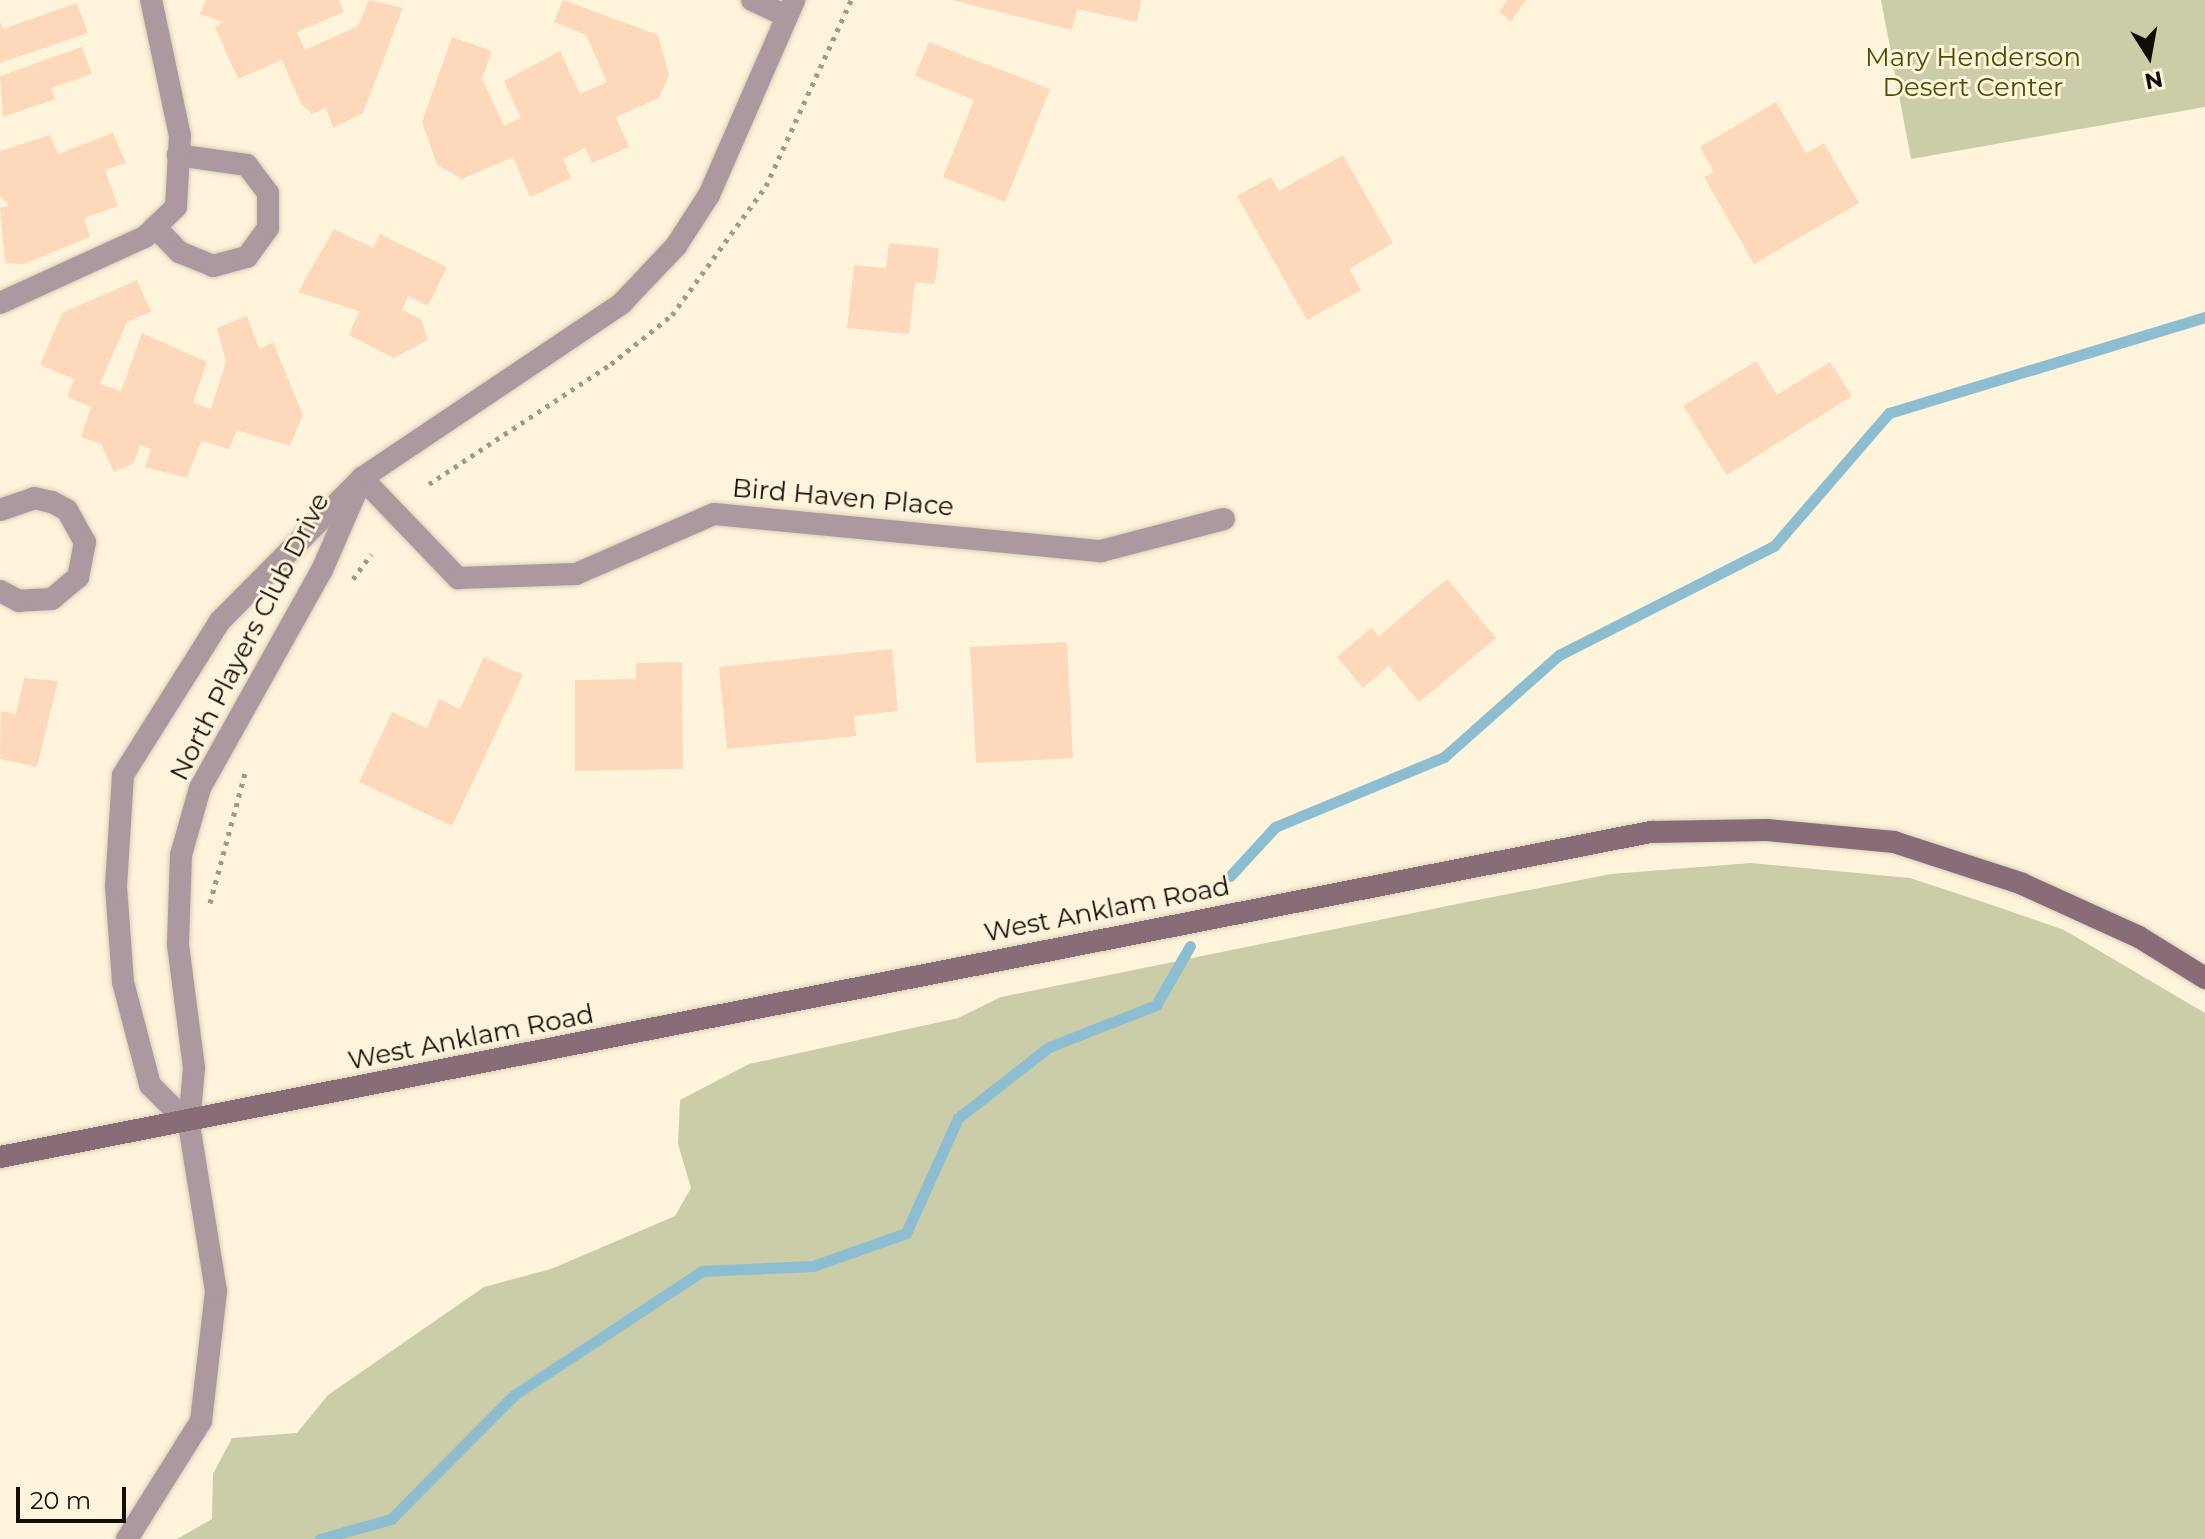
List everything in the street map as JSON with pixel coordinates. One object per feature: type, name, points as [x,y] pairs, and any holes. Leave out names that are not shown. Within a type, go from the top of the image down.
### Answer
[{"type":"main road","name":"West Anklam Road","points":[[0,1157],[189,1124],[1651,832],[1767,830],[1894,842],[2020,883],[2139,937],[2205,978]]},
{"type":"street","points":[[0,303],[155,227],[176,207],[178,155],[151,0]]},
{"type":"street","points":[[752,0],[791,8]]},
{"type":"street","name":"North Players Club Drive","points":[[189,1124],[150,1085],[123,982],[116,886],[123,775],[220,621],[362,478],[622,303],[676,246],[709,195],[791,8]]},
{"type":"street","points":[[155,227],[179,252],[213,266],[247,257],[268,228],[268,193],[247,165],[178,155]]},
{"type":"street","name":"North Players Club Drive","points":[[189,1124],[194,1068],[178,944],[181,855],[200,788],[322,570],[362,478]]},
{"type":"street","name":"Bird Haven Place","points":[[362,478],[458,578],[576,574],[714,514],[1101,551],[1224,519]]},
{"type":"street","points":[[0,510],[34,498],[52,502],[73,518],[85,542],[78,577],[52,599],[19,601],[0,591]]},
{"type":"street","points":[[127,1539],[201,1421],[216,1291],[189,1124]]},
{"type":"path","points":[[343,591],[371,554]]},
{"type":"path","points":[[206,916],[247,763]]},
{"type":"green space","name":"Mary Henderson Desert Center","points":[[1881,0],[2205,0],[2205,107],[1911,159]]},
{"type":"green space","points":[[1751,863],[1910,878],[1995,906],[2064,930],[2205,1013],[2205,1539],[177,1539],[212,1519],[213,1474],[232,1438],[297,1433],[328,1395],[484,1287],[551,1269],[675,1216],[691,1188],[678,1144],[680,1100],[749,1064],[958,1018],[1001,997],[1462,903],[1611,874]]},
{"type":"building","points":[[206,0],[339,0],[344,12],[297,32],[305,50],[358,26],[369,0],[403,8],[363,113],[333,128],[326,108],[312,114],[301,104],[282,60],[238,79],[215,27],[224,22],[200,14]]},
{"type":"building","points":[[563,0],[658,35],[669,75],[659,98],[616,117],[629,147],[592,163],[585,148],[563,159],[571,178],[530,197],[513,157],[462,179],[437,165],[422,122],[452,37],[492,51],[482,78],[504,126],[521,118],[504,81],[560,51],[580,94],[607,82],[586,35],[554,22]]},
{"type":"building","points":[[952,0],[1141,0],[1137,22],[1077,9],[1072,30]]},
{"type":"building","points":[[1507,0],[1526,0],[1511,21],[1499,12]]},
{"type":"building","points":[[77,3],[88,33],[0,63],[0,22],[3,29]]},
{"type":"building","points":[[929,42],[1050,89],[1005,202],[943,177],[974,100],[915,76]]},
{"type":"building","points":[[82,47],[92,74],[51,88],[55,99],[3,117],[0,76]]},
{"type":"building","points":[[1776,102],[1806,153],[1824,143],[1859,203],[1754,264],[1704,177],[1714,172],[1700,147]]},
{"type":"building","points":[[113,133],[126,163],[105,170],[118,206],[84,218],[90,237],[24,264],[5,263],[0,208],[9,205],[0,196],[0,151],[50,135],[58,154]]},
{"type":"building","points":[[1343,155],[1393,243],[1349,269],[1361,290],[1307,320],[1237,196],[1271,177],[1279,191]]},
{"type":"building","points":[[334,229],[373,248],[380,234],[447,267],[428,306],[408,296],[402,310],[421,319],[428,340],[394,358],[349,335],[359,311],[298,292]]},
{"type":"building","points":[[889,243],[939,248],[935,284],[915,282],[909,334],[847,328],[854,265],[886,268]]},
{"type":"building","points":[[137,280],[151,312],[127,322],[100,384],[121,391],[142,333],[207,362],[193,403],[211,409],[226,362],[217,328],[247,316],[259,349],[273,342],[303,415],[290,446],[237,430],[229,449],[201,441],[187,478],[145,467],[151,449],[140,445],[134,463],[114,472],[101,444],[81,437],[91,407],[67,397],[74,379],[40,365],[62,313]]},
{"type":"building","points":[[1756,361],[1777,395],[1830,362],[1852,396],[1727,475],[1683,406]]},
{"type":"building","points":[[1447,579],[1496,638],[1419,702],[1389,666],[1363,688],[1337,657],[1371,628],[1379,636]]},
{"type":"building","points":[[1067,642],[1073,758],[976,763],[970,647]]},
{"type":"building","points":[[892,649],[898,711],[854,716],[856,736],[727,749],[719,667]]},
{"type":"building","points":[[484,657],[523,675],[452,826],[359,782],[392,712],[427,728],[439,699],[460,709]]},
{"type":"building","points":[[682,662],[683,769],[575,771],[575,680],[636,679],[636,663]]},
{"type":"building","points":[[24,678],[58,681],[37,767],[0,759],[1,711],[16,714]]},
{"type":"waterway","points":[[1230,876],[1275,827],[1444,757],[1559,655],[1774,546],[1889,413],[2205,317]]},
{"type":"waterway","points":[[320,1539],[391,1519],[514,1395],[702,1271],[813,1266],[906,1233],[958,1118],[1049,1047],[1156,1005],[1190,946]]}]
